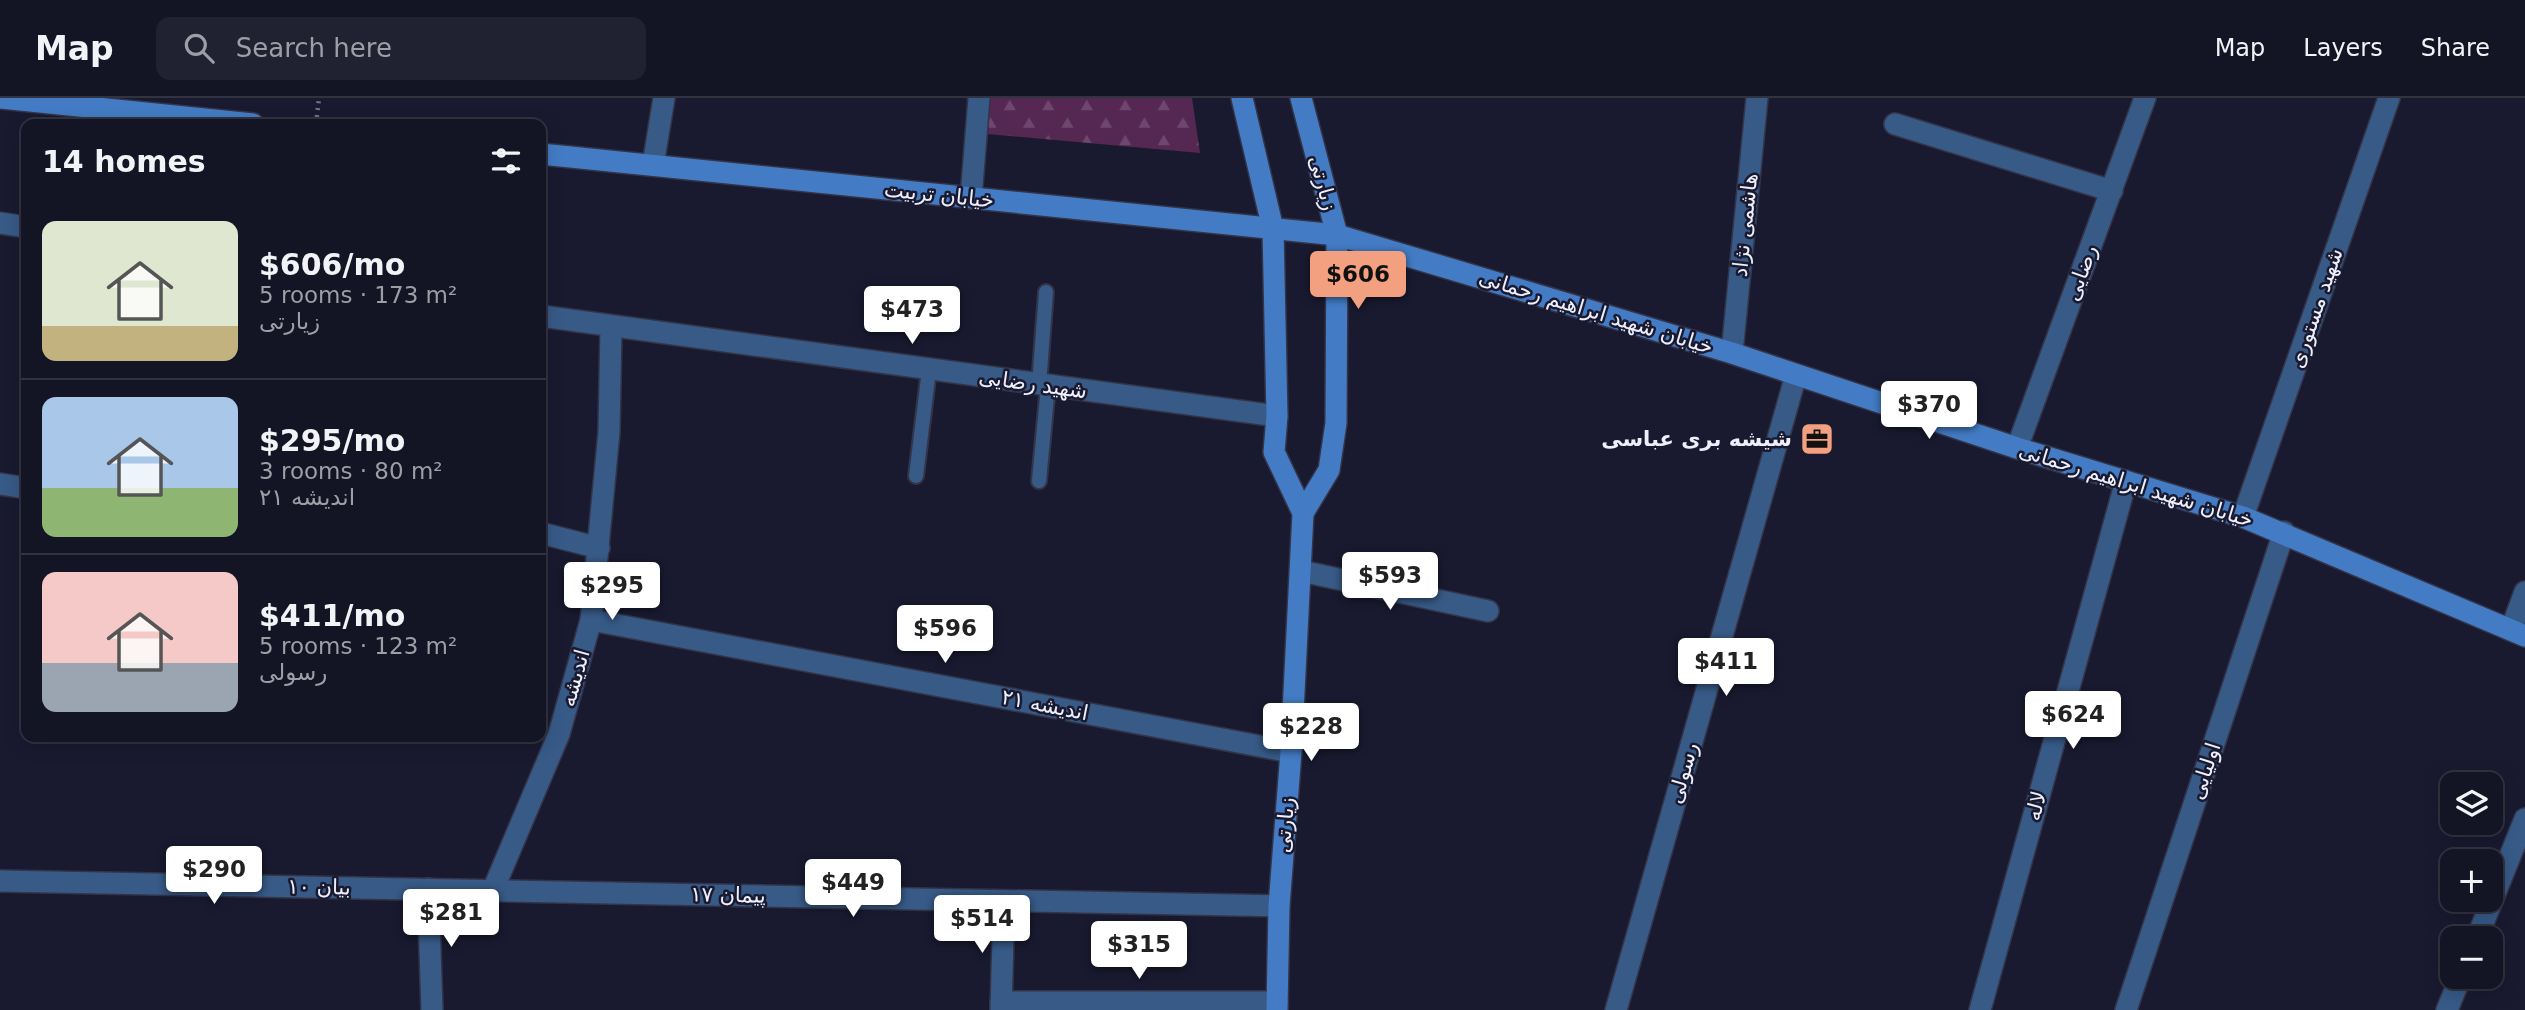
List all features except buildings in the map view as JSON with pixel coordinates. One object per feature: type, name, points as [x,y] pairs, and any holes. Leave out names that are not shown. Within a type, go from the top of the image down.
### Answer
[{"type":"street","points":[[0,98],[204,119]]},
{"type":"street","points":[[653,166],[664,98]]},
{"type":"street","points":[[971,198],[979,98]]},
{"type":"street","name":"زیارتی","points":[[1242,98],[1273,229],[1277,416],[1274,452],[1303,513],[1291,752],[1279,906],[1277,1006]]},
{"type":"street","name":"زیارتی","points":[[1301,98],[1337,235],[1336,424],[1329,470],[1303,513]]},
{"type":"street","name":"هاشمی نژاد","points":[[1732,353],[1757,98]]},
{"type":"street","name":"رضایی","points":[[2017,448],[2145,98]]},
{"type":"street","name":"شهید مستوری","points":[[2243,517],[2389,98]]},
{"type":"street","points":[[1895,124],[2112,191]]},
{"type":"street","name":"خیابان تربیت","points":[[546,155],[1337,235]]},
{"type":"street","points":[[0,223],[21,226]]},
{"type":"street","name":"خیابان شهید ابراهیم رحمانی","points":[[1337,235],[1732,353],[2017,448],[2243,517],[2284,532],[2518,633]]},
{"type":"street","name":"شهید رضایی","points":[[546,317],[611,328],[1277,416]]},
{"type":"street","name":"اندیشه","points":[[493,890],[559,734],[592,620],[609,432],[611,328]]},
{"type":"street","name":"رسولی","points":[[1616,1010],[1796,374]]},
{"type":"street","name":"لاله","points":[[1980,1010],[2126,481]]},
{"type":"street","points":[[0,484],[21,487]]},
{"type":"street","name":"اولیایی","points":[[2126,1010],[2284,532]]},
{"type":"street","points":[[546,534],[599,548]]},
{"type":"street","points":[[1301,571],[1488,611]]},
{"type":"street","points":[[2518,633],[2525,592]]},
{"type":"street","name":"اندیشه ۲۱","points":[[592,620],[1291,752]]},
{"type":"street","points":[[2482,926],[2525,819]]},
{"type":"street","name":"بیان ۱۰","points":[[0,881],[428,889]]},
{"type":"street","points":[[428,889],[432,1010]]},
{"type":"street","name":"پیمان ۱۷","points":[[428,889],[1279,906]]},
{"type":"street","points":[[1004,901],[1001,1006],[1277,1006]]},
{"type":"street","points":[[2447,1010],[2456,989]]},
{"type":"lane","points":[[1038,481],[1046,292]]},
{"type":"lane","points":[[916,476],[929,370]]},
{"type":"path","points":[[317,119],[319,98]]},
{"type":"green space","points":[[979,98],[1192,98],[1200,153],[976,133]]},
{"type":"place","name":"شیشه بری عباسی","points":[[1817,439]]}]
